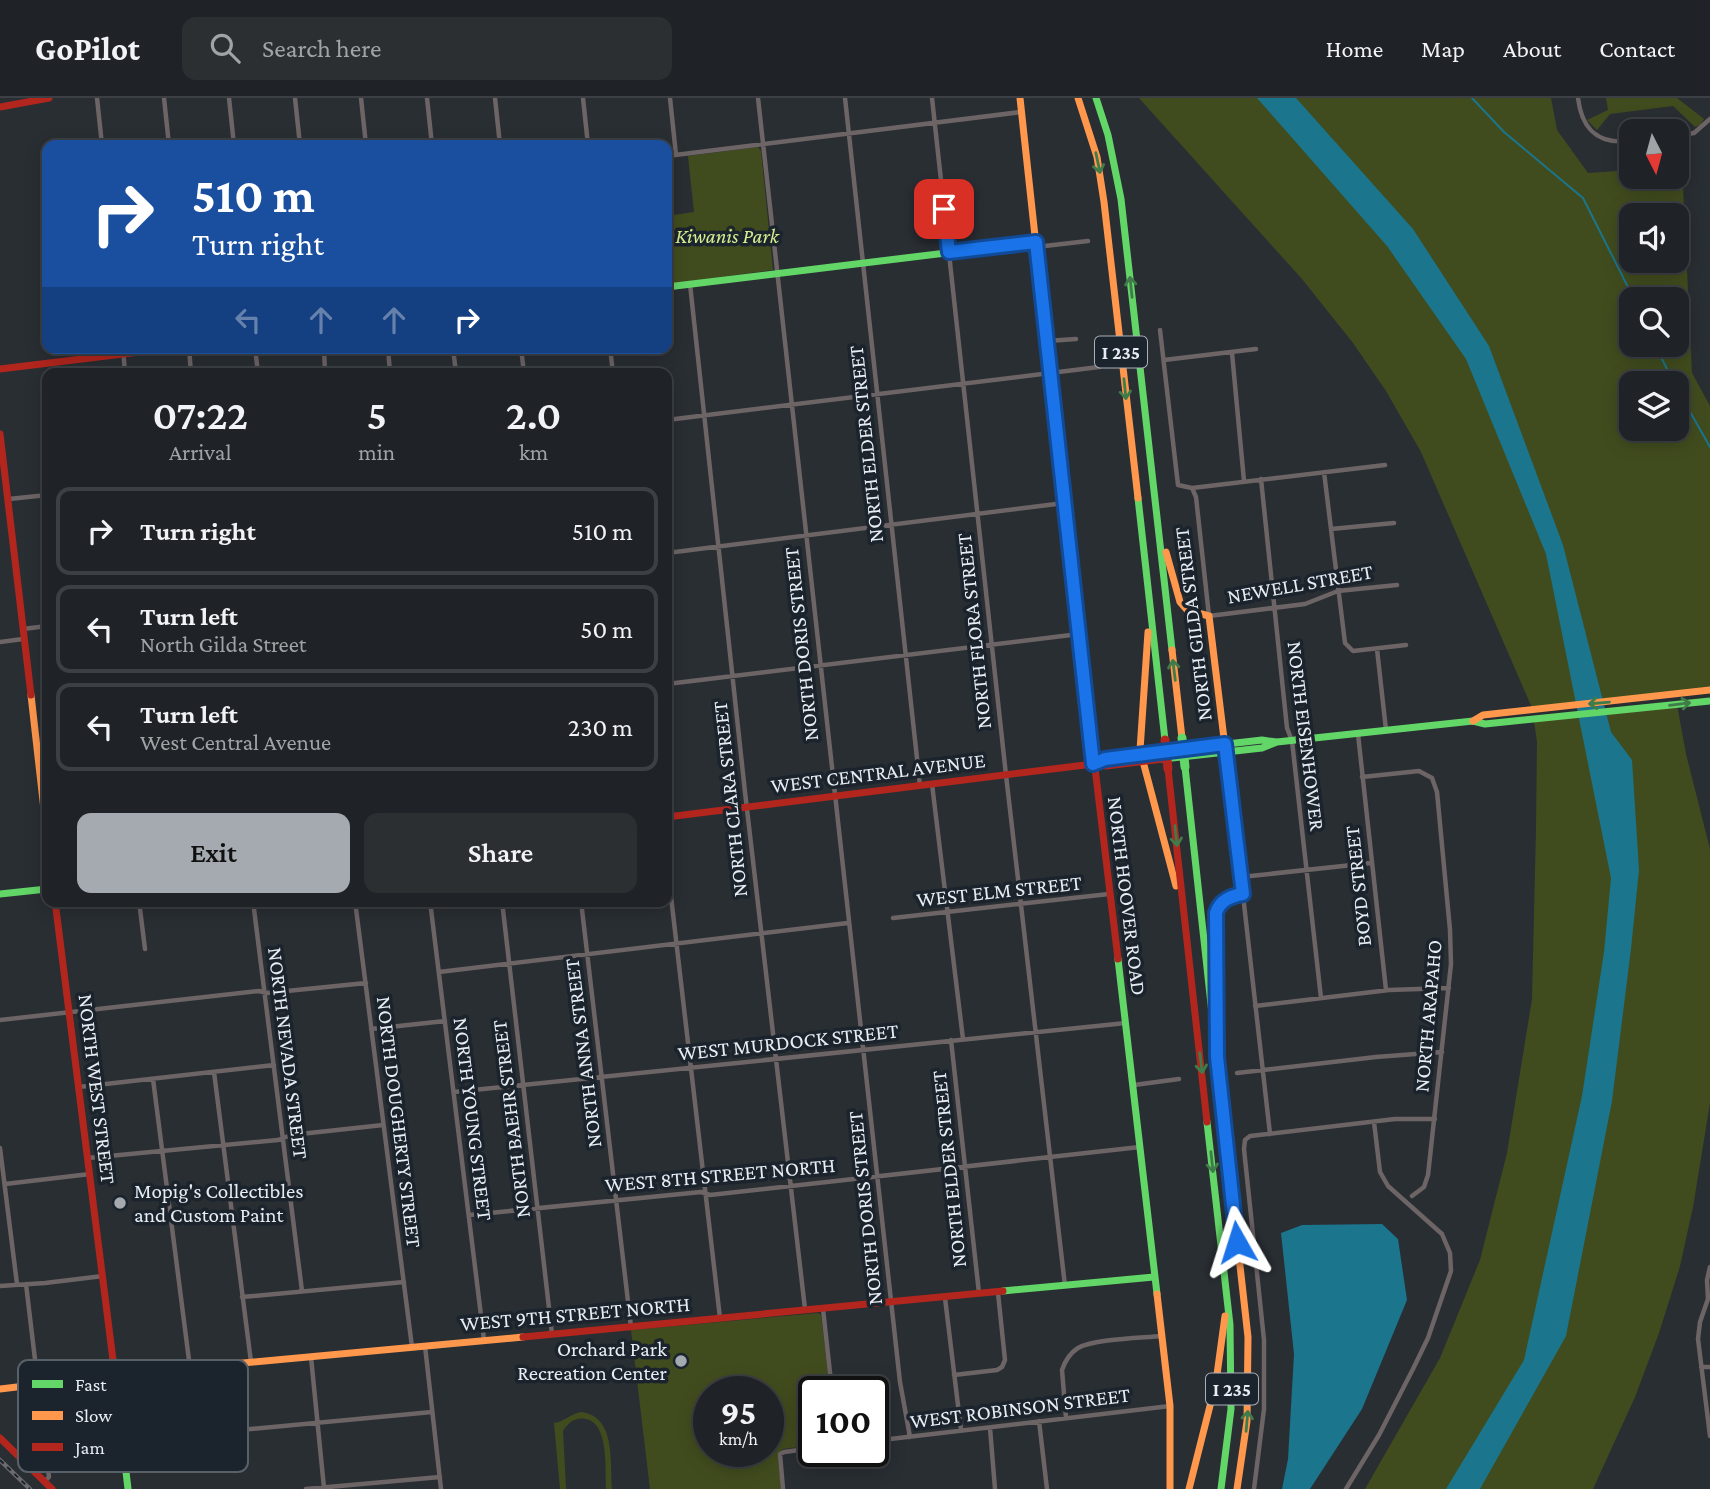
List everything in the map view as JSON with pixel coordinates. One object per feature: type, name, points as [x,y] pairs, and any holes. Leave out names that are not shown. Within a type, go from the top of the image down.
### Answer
[{"type":"main road","points":[[1,106],[49,98]]},
{"type":"main road","name":"NORTH HOOVER ROAD","points":[[1020,98],[1093,764],[1134,1085],[1170,1406],[1170,1489]]},
{"type":"main road","name":"I 235","points":[[1078,98],[1091,136],[1103,191],[1226,1289],[1232,1350],[1232,1390],[1221,1489]]},
{"type":"main road","name":"I 235","points":[[1096,98],[1108,135],[1121,199],[1248,1337],[1247,1421],[1237,1489]]},
{"type":"main road","points":[[672,286],[949,252],[1036,244]]},
{"type":"main road","points":[[0,369],[102,354]]},
{"type":"main road","points":[[0,434],[42,794]]},
{"type":"main road","points":[[1155,501],[1171,577],[1180,602],[1192,612],[1209,616]]},
{"type":"main road","points":[[1150,609],[1141,758],[1185,925]]},
{"type":"main road","name":"NORTH GILDA STREET","points":[[1209,616],[1243,894]]},
{"type":"main road","name":"WEST CENTRAL AVENUE","points":[[1650,703],[1710,690]]},
{"type":"main road","name":"WEST CENTRAL AVENUE","points":[[672,816],[1093,764],[1105,759],[1141,758],[1226,748],[1262,740],[1292,741],[1473,721],[1483,715],[1710,701]]},
{"type":"main road","points":[[0,894],[42,890]]},
{"type":"main road","points":[[1217,1057],[1216,913],[1226,900],[1243,894]]},
{"type":"main road","name":"NORTH WEST STREET","points":[[56,907],[113,1360]]},
{"type":"main road","name":"WEST 9TH STREET NORTH","points":[[250,1362],[1154,1277]]},
{"type":"main road","points":[[1189,1489],[1217,1380],[1226,1289]]},
{"type":"main road","name":"WEST 9TH STREET NORTH","points":[[0,1389],[18,1387]]},
{"type":"main road","points":[[0,1438],[18,1456]]},
{"type":"main road","points":[[34,1472],[52,1489]]},
{"type":"street","points":[[97,98],[101,140]]},
{"type":"street","points":[[164,98],[168,140]]},
{"type":"street","points":[[229,98],[233,140]]},
{"type":"street","points":[[295,98],[299,140]]},
{"type":"street","points":[[361,98],[365,140]]},
{"type":"street","points":[[428,98],[432,140]]},
{"type":"street","points":[[495,98],[499,140]]},
{"type":"street","points":[[583,98],[587,140]]},
{"type":"street","points":[[670,98],[676,155]]},
{"type":"street","name":"NORTH DORIS STREET","points":[[758,98],[833,797],[900,1382],[910,1437]]},
{"type":"street","name":"NORTH ELDER STREET","points":[[845,98],[919,786]]},
{"type":"street","name":"NORTH FLORA STREET","points":[[932,98],[1065,1286]]},
{"type":"street","points":[[1578,98],[1580,113],[1589,129],[1601,138],[1619,142]]},
{"type":"street","points":[[672,155],[1021,113]]},
{"type":"street","points":[[1689,134],[1694,133],[1710,119]]},
{"type":"street","points":[[1036,244],[1088,241]]},
{"type":"street","name":"NORTH CLARA STREET","points":[[690,284],[761,933],[806,1311]]},
{"type":"street","points":[[1160,330],[1178,485],[1192,488],[1385,465]]},
{"type":"street","points":[[1047,341],[1076,339]]},
{"type":"street","points":[[1164,360],[1256,349]]},
{"type":"street","points":[[1232,353],[1244,481]]},
{"type":"street","points":[[672,419],[1099,367]]},
{"type":"street","points":[[1324,472],[1345,643],[1353,651],[1406,645]]},
{"type":"street","name":"NORTH EISENHOWER","points":[[1261,479],[1287,728],[1292,741],[1321,998]]},
{"type":"street","name":"NORTH GILDA STREET","points":[[1192,488],[1196,497],[1209,616]]},
{"type":"street","points":[[8,499],[42,496]]},
{"type":"street","points":[[672,552],[1064,503]]},
{"type":"street","points":[[1331,529],[1394,523]]},
{"type":"street","name":"NEWELL STREET","points":[[1209,616],[1305,604],[1338,591],[1397,585]]},
{"type":"street","points":[[2,642],[42,628]]},
{"type":"street","points":[[672,683],[1079,634]]},
{"type":"street","points":[[1377,649],[1386,730]]},
{"type":"street","name":"BOYD STREET","points":[[1358,733],[1385,990]]},
{"type":"street","name":"NORTH ARAPAHO","points":[[1362,777],[1419,771],[1430,775],[1434,782],[1450,930],[1449,988],[1426,1182],[1412,1196]]},
{"type":"street","points":[[932,784],[963,1039]]},
{"type":"street","points":[[1241,877],[1371,863]]},
{"type":"street","name":"WEST ELM STREET","points":[[893,918],[1109,894]]},
{"type":"street","name":"NORTH GILDA STREET","points":[[1243,894],[1270,1134]]},
{"type":"street","points":[[140,907],[145,949]]},
{"type":"street","name":"NORTH NEVADA STREET","points":[[254,907],[302,1291]]},
{"type":"street","name":"NORTH DOUGHERTY STREET","points":[[356,907],[412,1347]]},
{"type":"street","name":"NORTH YOUNG STREET","points":[[431,907],[484,1340]]},
{"type":"street","name":"NORTH BAEHR STREET","points":[[503,907],[552,1334]]},
{"type":"street","name":"NORTH ANNA STREET","points":[[582,907],[631,1327]]},
{"type":"street","points":[[672,907],[720,1318]]},
{"type":"street","points":[[439,972],[848,923]]},
{"type":"street","points":[[0,1020],[259,991],[366,983]]},
{"type":"street","points":[[1255,1006],[1385,990],[1449,988]]},
{"type":"street","points":[[372,1029],[445,1021]]},
{"type":"street","name":"WEST MURDOCK STREET","points":[[454,1092],[1126,1023]]},
{"type":"street","name":"NORTH ELDER STREET","points":[[951,1040],[979,1295]]},
{"type":"street","points":[[1237,1073],[1442,1052]]},
{"type":"street","points":[[79,1087],[274,1065]]},
{"type":"street","points":[[214,1072],[250,1362]]},
{"type":"street","points":[[153,1079],[189,1360]]},
{"type":"street","points":[[1134,1085],[1179,1079]]},
{"type":"street","points":[[1254,1489],[1264,1409],[1264,1340],[1243,1144],[1250,1136],[1417,1118],[1435,1119]]},
{"type":"street","points":[[1346,1489],[1379,1435],[1423,1348],[1451,1271],[1450,1253],[1441,1234],[1388,1186],[1381,1172],[1374,1122]]},
{"type":"street","points":[[88,1158],[223,1146],[383,1125]]},
{"type":"street","name":"WEST 8TH STREET NORTH","points":[[469,1215],[791,1186],[1140,1147]]},
{"type":"street","points":[[0,1148],[17,1284]]},
{"type":"street","points":[[5,1184],[90,1174]]},
{"type":"street","points":[[1710,1267],[1707,1280],[1708,1299],[1698,1330],[1700,1367],[1710,1436]]},
{"type":"street","points":[[0,1286],[103,1276]]},
{"type":"street","points":[[242,1297],[404,1282]]},
{"type":"street","points":[[26,1284],[35,1360]]},
{"type":"street","points":[[954,1375],[997,1370],[1004,1363],[998,1293]]},
{"type":"street","points":[[945,1298],[961,1430]]},
{"type":"street","points":[[823,1309],[830,1376]]},
{"type":"street","points":[[1066,1418],[1062,1370],[1075,1350],[1087,1345],[1161,1336]]},
{"type":"street","points":[[425,1345],[441,1489]]},
{"type":"street","points":[[311,1356],[324,1488]]},
{"type":"street","points":[[1700,1367],[1710,1367]]},
{"type":"street","name":"WEST ROBINSON STREET","points":[[889,1439],[1170,1406]]},
{"type":"street","points":[[248,1429],[432,1412]]},
{"type":"street","points":[[1040,1421],[1047,1489]]},
{"type":"street","points":[[990,1428],[995,1489]]},
{"type":"street","points":[[783,1489],[780,1454],[798,1450]]},
{"type":"street","points":[[44,1482],[48,1472]]},
{"type":"street","points":[[306,1489],[440,1477]]},
{"type":"green space","points":[[1139,98],[1551,98],[1557,130],[1588,173],[1619,171],[1619,189],[1683,189],[1684,203],[1619,203],[1619,273],[1687,273],[1688,287],[1619,287],[1619,357],[1689,357],[1689,311],[1692,373],[1710,406],[1710,690],[1533,710],[1421,452],[1386,391],[1353,343],[1302,279]]},
{"type":"green space","points":[[1606,98],[1677,98],[1704,119],[1695,127],[1673,106],[1610,114],[1597,130],[1587,120],[1608,110]]},
{"type":"green space","name":"Kiwanis Park","points":[[758,147],[761,151],[773,270],[672,283],[672,215],[694,212],[688,156]]},
{"type":"green space","points":[[1677,705],[1686,754],[1710,849],[1710,1103],[1693,1207],[1680,1266],[1635,1397],[1593,1489],[1365,1489],[1440,1358],[1480,1260],[1507,1153],[1532,999],[1537,742],[1534,721]]},
{"type":"green space","points":[[818,1313],[821,1315],[828,1376],[798,1376],[798,1447],[784,1449],[784,1376],[693,1376],[693,1467],[779,1467],[781,1489],[650,1489],[631,1330]]},
{"type":"green space","points":[[581,1412],[592,1415],[606,1431],[611,1454],[612,1489],[606,1489],[604,1448],[599,1429],[593,1422],[578,1419],[567,1425],[563,1431],[566,1489],[560,1489],[554,1423]]},
{"type":"water","points":[[1257,98],[1296,98],[1413,229],[1489,346],[1563,545],[1611,732],[1632,760],[1639,870],[1631,949],[1612,1101],[1566,1336],[1480,1489],[1446,1489],[1524,1360],[1582,1096],[1604,952],[1611,878],[1546,554],[1466,359],[1387,246]]},
{"type":"water","points":[[1382,1224],[1398,1239],[1407,1300],[1362,1409],[1310,1489],[1282,1489],[1288,1459],[1294,1354],[1281,1233],[1302,1225]]},
{"type":"waterway","points":[[1472,98],[1504,132],[1583,198],[1628,287]]},
{"type":"waterway","points":[[1661,357],[1668,371]]},
{"type":"waterway","points":[[1689,410],[1710,447]]},
{"type":"railway","points":[[0,1460],[30,1489]]},
{"type":"traffic: fast","points":[[1096,98],[1108,135],[1121,199],[1172,650]]},
{"type":"traffic: fast","points":[[672,286],[1036,242]]},
{"type":"traffic: fast","points":[[1138,498],[1165,740]]},
{"type":"traffic: fast","points":[[1163,759],[1262,748],[1277,742],[1473,721],[1485,724],[1710,701]]},
{"type":"traffic: fast","points":[[1182,738],[1185,767]]},
{"type":"traffic: fast","points":[[1094,764],[1105,759],[1131,755],[1262,740],[1276,742]]},
{"type":"traffic: fast","points":[[1185,767],[1227,1150]]},
{"type":"traffic: fast","points":[[0,894],[42,890]]},
{"type":"traffic: fast","points":[[1118,959],[1157,1294]]},
{"type":"traffic: fast","points":[[1207,1122],[1230,1325],[1231,1409],[1221,1489]]},
{"type":"traffic: fast","points":[[1003,1291],[1154,1277]]},
{"type":"traffic: fast","points":[[126,1472],[128,1489]]},
{"type":"traffic: slow","points":[[1020,98],[1072,577]]},
{"type":"traffic: slow","points":[[1078,98],[1097,157],[1104,202],[1138,498]]},
{"type":"traffic: slow","points":[[1166,552],[1180,602],[1187,610],[1209,616]]},
{"type":"traffic: slow","points":[[1209,616],[1243,894]]},
{"type":"traffic: slow","points":[[1148,632],[1140,750],[1176,886]]},
{"type":"traffic: slow","points":[[1172,650],[1182,738]]},
{"type":"traffic: slow","points":[[1473,721],[1483,715],[1710,690]]},
{"type":"traffic: slow","points":[[31,695],[42,792]]},
{"type":"traffic: slow","points":[[1217,1014],[1216,913],[1226,900],[1243,894]]},
{"type":"traffic: slow","points":[[1227,1150],[1248,1337],[1247,1421],[1237,1489]]},
{"type":"traffic: slow","points":[[1157,1294],[1170,1406],[1170,1489]]},
{"type":"traffic: slow","points":[[1189,1489],[1216,1382],[1225,1316]]},
{"type":"traffic: slow","points":[[248,1363],[523,1337]]},
{"type":"traffic: slow","points":[[0,1389],[18,1387]]},
{"type":"traffic: jam","points":[[0,107],[49,98]]},
{"type":"traffic: jam","points":[[0,369],[123,354]]},
{"type":"traffic: jam","points":[[0,434],[31,695]]},
{"type":"traffic: jam","points":[[1072,577],[1118,959]]},
{"type":"traffic: jam","points":[[1165,740],[1168,769]]},
{"type":"traffic: jam","points":[[672,816],[1093,764],[1106,766],[1163,759]]},
{"type":"traffic: jam","points":[[1168,769],[1207,1122]]},
{"type":"traffic: jam","points":[[56,907],[113,1360]]},
{"type":"traffic: jam","points":[[523,1337],[1003,1291]]},
{"type":"traffic: jam","points":[[0,1438],[18,1456]]},
{"type":"traffic: jam","points":[[35,1472],[52,1489]]},
{"type":"place","name":"Mopig's Collectibles and Custom Paint","points":[[120,1203]]},
{"type":"place","name":"Orchard Park Recreation Center","points":[[681,1361]]},
{"type":"route","points":[[944,209],[949,252],[1036,242],[1093,764],[1105,759],[1225,744],[1243,894],[1233,895],[1221,904],[1216,913],[1217,1057],[1237,1242]]}]
